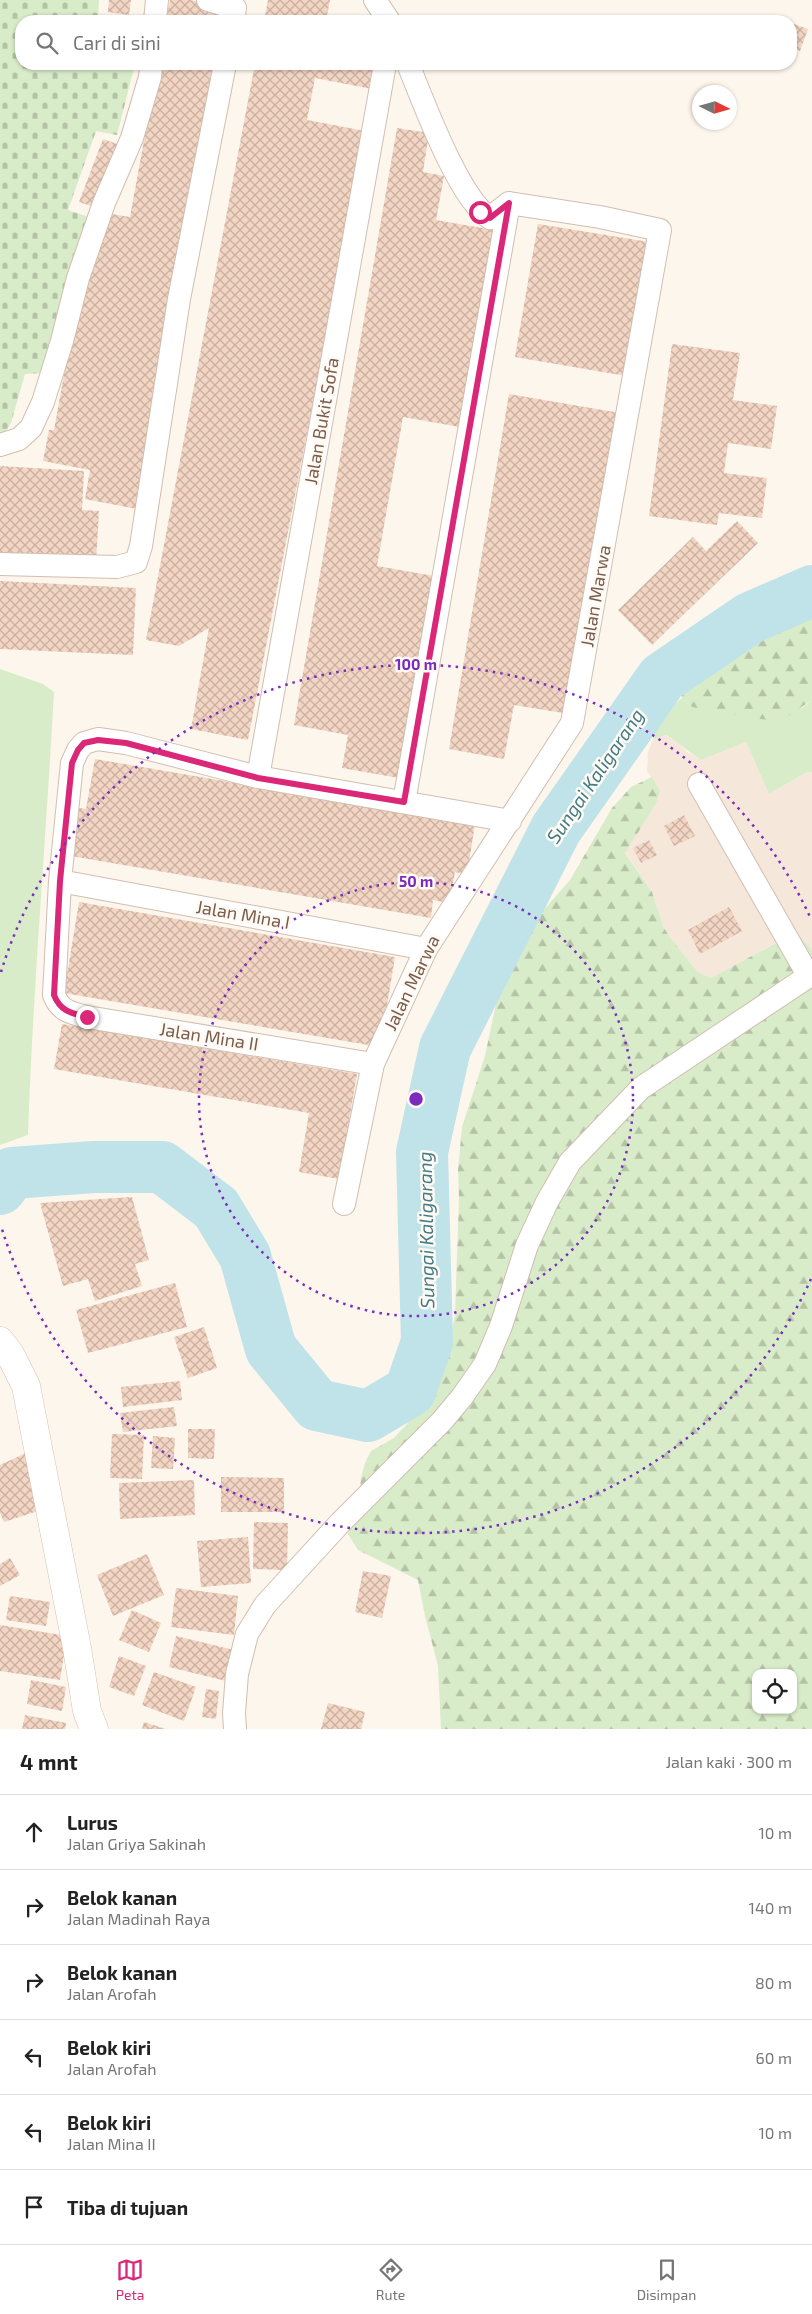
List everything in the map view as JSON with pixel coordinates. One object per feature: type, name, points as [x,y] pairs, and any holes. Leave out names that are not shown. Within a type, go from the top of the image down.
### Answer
[{"type":"main road","points":[[0,1341],[10,1354],[26,1386],[77,1648],[87,1710],[94,1729]]},
{"type":"street","points":[[156,15],[157,0]]},
{"type":"street","points":[[208,0],[235,8],[234,15]]},
{"type":"street","points":[[374,0],[385,15]]},
{"type":"street","points":[[0,445],[19,439],[31,428],[43,402],[62,341],[78,278],[104,203],[132,138],[150,70]]},
{"type":"street","points":[[0,564],[117,567],[136,562],[141,546],[179,299],[224,70]]},
{"type":"street","name":"Jalan Bukit Sofa","points":[[258,778],[384,70]]},
{"type":"street","points":[[411,70],[440,139],[480,212],[490,218],[509,203]]},
{"type":"street","points":[[404,802],[509,203]]},
{"type":"street","name":"Jalan Marwa","points":[[344,1204],[373,1064],[426,949],[572,723],[660,230],[600,217],[509,203]]},
{"type":"street","points":[[60,881],[72,763],[78,750],[84,743],[98,740],[126,743],[258,778],[510,821]]},
{"type":"street","points":[[235,1729],[234,1713],[237,1674],[247,1634],[265,1605],[340,1523],[442,1421],[462,1397],[485,1364],[501,1326],[527,1245],[547,1202],[570,1162],[641,1088],[810,974],[699,784]]},
{"type":"street","name":"Jalan Mina I","points":[[60,881],[426,949]]},
{"type":"street","name":"Jalan Mina II","points":[[60,881],[54,995],[58,1006],[69,1012],[87,1017],[373,1064]]},
{"type":"shaded area","points":[[665,735],[678,742],[687,752],[701,760],[746,742],[769,794],[805,773],[812,772],[812,950],[795,932],[711,978],[698,972],[672,940],[664,928],[652,892],[625,852],[656,804],[660,791],[647,771],[648,752],[653,739]]},
{"type":"green space","points":[[0,0],[99,0],[98,15],[15,15],[15,70],[133,70],[117,135],[96,131],[68,210],[89,217],[42,373],[25,374],[11,423],[0,436]]},
{"type":"green space","points":[[812,600],[812,700],[779,722],[692,707],[682,698],[682,686],[690,676],[731,642],[777,616]]},
{"type":"green space","points":[[0,669],[43,684],[54,692],[33,1024],[28,1135],[0,1145]]},
{"type":"green space","points":[[682,698],[692,707],[802,708],[812,700],[812,772],[805,773],[769,794],[746,742],[701,760],[666,735],[653,739],[658,719]]},
{"type":"green space","points":[[652,777],[660,791],[656,804],[625,853],[652,892],[664,928],[698,972],[711,978],[796,932],[812,950],[812,1729],[441,1729],[438,1666],[418,1580],[358,1550],[343,1526],[358,1504],[361,1478],[371,1451],[394,1438],[430,1399],[437,1387],[446,1358],[455,1315],[459,1199],[458,1170],[462,1127],[485,1056],[503,970],[534,921],[570,880],[612,808],[631,787]]},
{"type":"building","points":[[109,0],[131,0],[129,15],[108,12]]},
{"type":"building","points":[[170,0],[190,0],[231,8],[229,15],[167,15]]},
{"type":"building","points":[[268,0],[330,0],[327,15],[265,15]]},
{"type":"building","points":[[797,25],[808,29],[800,51],[797,50]]},
{"type":"building","points":[[157,70],[219,70],[137,509],[85,499],[90,470],[43,461],[49,430],[54,430],[77,304],[105,213],[130,217]]},
{"type":"building","points":[[254,70],[376,70],[372,89],[315,78],[307,120],[365,131],[248,740],[191,729],[209,628],[179,646],[146,640]]},
{"type":"building","points":[[397,128],[429,133],[423,172],[444,176],[436,220],[493,230],[460,427],[403,417],[377,566],[434,576],[399,778],[342,768],[348,735],[294,725]]},
{"type":"building","points":[[103,139],[120,145],[97,208],[79,202]]},
{"type":"building","points":[[538,224],[649,242],[626,376],[515,357]]},
{"type":"building","points":[[672,344],[740,353],[733,400],[777,406],[771,449],[728,443],[724,473],[767,478],[762,518],[719,513],[717,525],[649,516]]},
{"type":"building","points":[[509,394],[620,413],[569,714],[514,705],[504,759],[449,749]]},
{"type":"building","points":[[0,466],[84,471],[82,510],[99,511],[96,562],[0,557]]},
{"type":"building","points":[[737,521],[758,543],[652,645],[618,610],[693,537],[706,551]]},
{"type":"building","points":[[0,581],[136,588],[133,655],[0,649]]},
{"type":"building","points":[[95,759],[475,824],[467,875],[455,872],[449,903],[433,900],[431,918],[71,856],[79,808],[86,809]]},
{"type":"building","points":[[684,815],[695,836],[674,846],[664,826]]},
{"type":"building","points":[[649,840],[657,855],[641,863],[633,848]]},
{"type":"building","points":[[79,902],[395,957],[380,1047],[64,993]]},
{"type":"building","points":[[729,907],[742,931],[700,954],[688,930]]},
{"type":"building","points":[[62,1024],[357,1074],[339,1179],[299,1172],[309,1113],[54,1069]]},
{"type":"building","points":[[132,1197],[149,1260],[135,1264],[142,1286],[95,1301],[88,1279],[63,1286],[40,1203]]},
{"type":"building","points":[[175,1283],[187,1327],[88,1353],[76,1310]]},
{"type":"building","points":[[204,1327],[217,1368],[188,1378],[174,1337]]},
{"type":"building","points":[[180,1381],[182,1400],[123,1407],[121,1387]]},
{"type":"building","points":[[174,1407],[177,1426],[123,1432],[120,1413]]},
{"type":"building","points":[[188,1429],[215,1429],[214,1459],[188,1458]]},
{"type":"building","points":[[112,1434],[144,1435],[142,1479],[110,1478]]},
{"type":"building","points":[[153,1436],[175,1438],[173,1469],[151,1468]]},
{"type":"building","points":[[28,1452],[44,1509],[4,1522],[0,1513],[0,1465]]},
{"type":"building","points":[[221,1477],[284,1478],[284,1512],[221,1512]]},
{"type":"building","points":[[194,1480],[195,1515],[120,1519],[119,1483]]},
{"type":"building","points":[[254,1522],[288,1523],[287,1570],[253,1569]]},
{"type":"building","points":[[248,1537],[251,1583],[201,1587],[197,1541]]},
{"type":"building","points":[[147,1554],[164,1595],[113,1616],[97,1575]]},
{"type":"building","points":[[10,1558],[20,1575],[0,1586],[0,1564]]},
{"type":"building","points":[[363,1571],[391,1576],[382,1618],[355,1612]]},
{"type":"building","points":[[176,1588],[238,1596],[234,1635],[171,1627]]},
{"type":"building","points":[[10,1596],[50,1602],[46,1626],[6,1620]]},
{"type":"building","points":[[132,1610],[161,1623],[149,1652],[119,1640]]},
{"type":"building","points":[[0,1625],[67,1636],[60,1680],[0,1671]]},
{"type":"building","points":[[176,1636],[238,1651],[230,1682],[169,1667]]},
{"type":"building","points":[[119,1656],[146,1666],[134,1696],[109,1687]]},
{"type":"building","points":[[154,1672],[196,1687],[184,1721],[142,1705]]},
{"type":"building","points":[[31,1680],[66,1687],[62,1711],[27,1704]]},
{"type":"building","points":[[206,1689],[219,1691],[216,1719],[202,1717]]},
{"type":"building","points":[[328,1703],[365,1712],[361,1729],[321,1729]]},
{"type":"building","points":[[25,1715],[66,1723],[65,1729],[22,1729]]},
{"type":"building","points":[[144,1722],[166,1729],[142,1729]]},
{"type":"waterway","name":"Sungai Kaligarang","points":[[0,1189],[12,1173],[94,1167],[162,1167],[216,1208],[245,1256],[271,1349],[317,1405],[368,1416],[410,1391],[427,1342],[422,1152],[445,1048],[556,829],[662,678],[750,618],[812,591]]},
{"type":"route","points":[[87,1017],[69,1012],[58,1006],[54,995],[60,881],[72,763],[78,750],[84,743],[98,740],[126,743],[258,778],[404,802],[509,203],[490,218],[480,212]]}]
